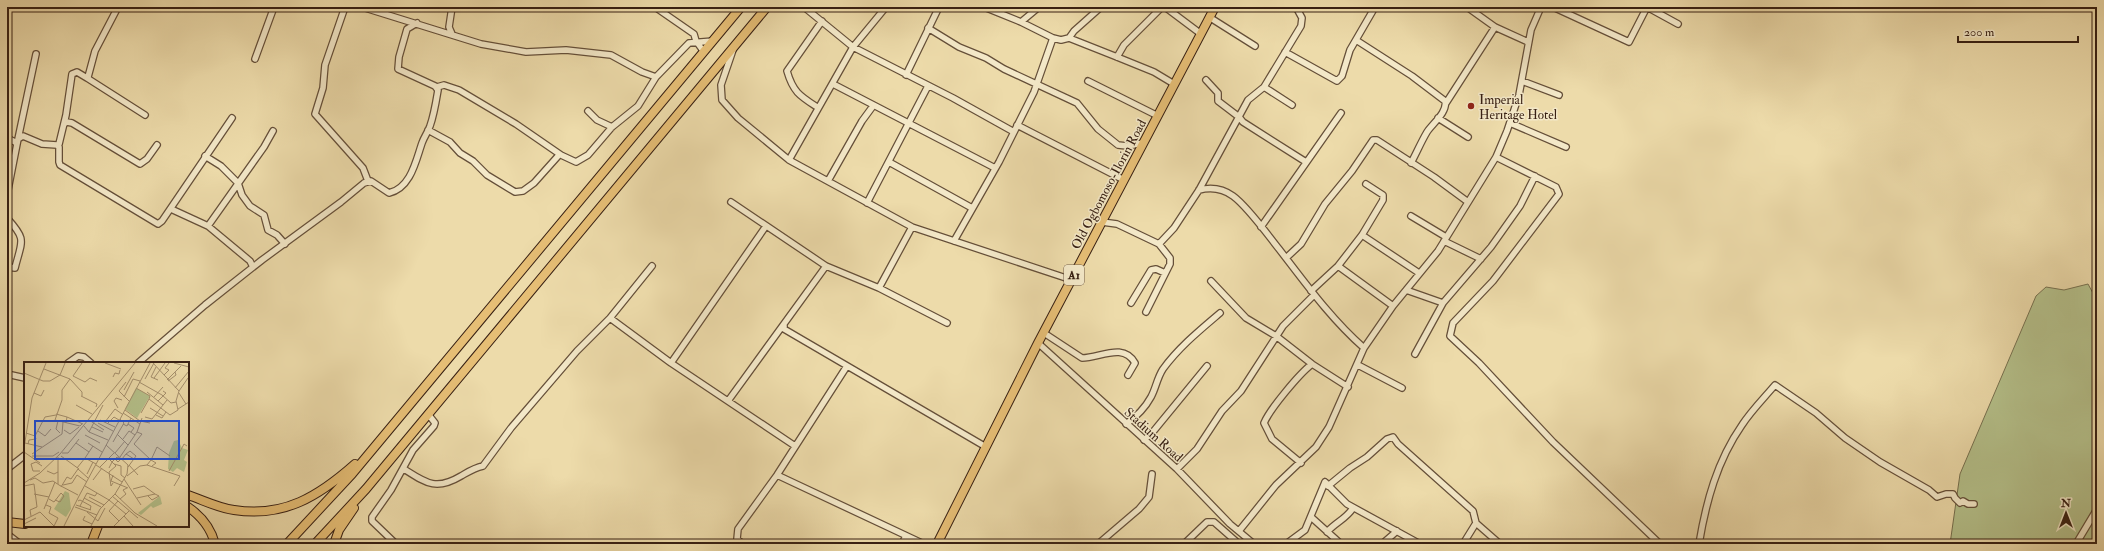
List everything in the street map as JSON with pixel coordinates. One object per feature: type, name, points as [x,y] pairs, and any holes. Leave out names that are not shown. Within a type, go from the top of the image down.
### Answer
[{"type":"highway","points":[[287,544],[352,474],[741,7]]},
{"type":"highway","points":[[315,544],[366,489],[766,7]]},
{"type":"highway","name":"Old Ogbomoso-Ilorin Road","points":[[937,544],[1038,343],[1215,7]]},
{"type":"highway","points":[[189,495],[234,510],[257,512],[280,509],[311,498],[336,480],[372,449]]},
{"type":"highway","points":[[334,544],[339,530],[366,489]]},
{"type":"highway","points":[[189,507],[206,522],[215,544]]},
{"type":"highway","points":[[7,522],[24,524]]},
{"type":"highway","points":[[91,544],[98,527]]},
{"type":"street","points":[[87,78],[99,40],[118,7]]},
{"type":"street","points":[[256,59],[274,7]]},
{"type":"street","points":[[345,7],[325,65],[323,88],[315,114],[363,168],[368,182]]},
{"type":"street","points":[[362,7],[481,44],[526,52],[566,50],[611,56],[642,72],[656,77]]},
{"type":"street","points":[[452,7],[449,26],[452,34]]},
{"type":"street","points":[[655,7],[690,30],[704,52]]},
{"type":"street","points":[[804,7],[852,46],[953,98],[1014,132]]},
{"type":"street","points":[[789,160],[852,46],[885,7]]},
{"type":"street","points":[[906,75],[939,7]]},
{"type":"street","points":[[985,7],[1021,22],[1053,38],[1061,40],[1070,38],[1154,72],[1174,84]]},
{"type":"street","points":[[1021,22],[1039,7]]},
{"type":"street","points":[[1070,38],[1074,31],[1101,7]]},
{"type":"street","points":[[1117,57],[1124,45],[1162,7]]},
{"type":"street","points":[[1165,7],[1201,34]]},
{"type":"street","points":[[1160,244],[1174,228],[1198,190],[1248,100],[1264,87],[1278,61],[1286,52],[1301,26],[1302,18],[1296,7]]},
{"type":"street","points":[[1286,52],[1337,81],[1342,76],[1346,58],[1376,7]]},
{"type":"street","points":[[1467,7],[1495,27],[1528,42]]},
{"type":"street","points":[[1239,531],[1276,485],[1301,463],[1316,447],[1329,427],[1358,365],[1364,348],[1392,306],[1445,239],[1496,157],[1510,123],[1522,80],[1528,42],[1540,7]]},
{"type":"street","points":[[1553,7],[1629,42],[1647,7],[1678,24]]},
{"type":"street","points":[[1209,17],[1255,46]]},
{"type":"street","points":[[817,107],[798,94],[791,85],[787,72],[822,21]]},
{"type":"street","points":[[417,23],[407,29],[399,57],[398,69],[437,87],[444,85],[459,90],[516,124],[561,155],[576,162],[588,155],[612,127],[638,106],[656,77],[689,43],[713,40]]},
{"type":"street","points":[[1410,162],[1422,146],[1427,132],[1438,118],[1495,27]]},
{"type":"street","points":[[928,28],[959,47],[986,58],[1004,69],[1077,103],[1098,129],[1112,142],[1127,146],[1144,143]]},
{"type":"street","points":[[954,241],[1018,125],[1037,84],[1053,38]]},
{"type":"street","points":[[1356,40],[1412,76],[1443,99],[1446,103]]},
{"type":"street","points":[[735,45],[730,64],[721,85],[722,100],[738,118],[789,160],[912,227],[1072,280]]},
{"type":"street","points":[[7,195],[36,54]]},
{"type":"street","points":[[57,146],[61,139],[72,74],[77,72],[145,115]]},
{"type":"street","points":[[1206,80],[1218,94],[1218,101],[1239,116],[1243,122],[1306,162]]},
{"type":"street","points":[[1522,80],[1559,95]]},
{"type":"street","points":[[1088,81],[1158,116]]},
{"type":"street","points":[[832,84],[995,168]]},
{"type":"street","points":[[867,203],[928,86]]},
{"type":"street","points":[[139,362],[209,301],[341,202],[358,186],[372,181],[386,192],[393,192],[399,188],[415,168],[423,141],[433,118],[437,87]]},
{"type":"street","points":[[1264,87],[1292,105]]},
{"type":"street","points":[[828,182],[862,121],[873,106]]},
{"type":"street","points":[[588,110],[596,120],[612,127]]},
{"type":"street","points":[[1261,227],[1341,113]]},
{"type":"street","points":[[57,146],[59,147],[60,165],[90,182],[151,222],[158,224],[171,209],[205,156],[232,118]]},
{"type":"street","points":[[1438,118],[1468,137]]},
{"type":"street","points":[[64,124],[67,122],[72,123],[140,164],[143,163],[157,145]]},
{"type":"street","points":[[1235,124],[1243,122]]},
{"type":"street","points":[[1510,123],[1528,129],[1566,147]]},
{"type":"street","points":[[1018,125],[1124,180]]},
{"type":"street","points":[[428,130],[450,142],[460,153],[473,161],[486,175],[515,192],[527,189],[556,158],[561,155]]},
{"type":"street","points":[[208,226],[264,147],[273,131]]},
{"type":"street","points":[[18,141],[23,136],[42,144],[57,146]]},
{"type":"street","points":[[7,138],[18,141]]},
{"type":"street","points":[[1286,258],[1301,244],[1325,204],[1352,171],[1373,140],[1377,140],[1434,177],[1468,202]]},
{"type":"street","points":[[205,156],[221,166],[238,183],[242,195],[250,206],[264,215],[268,230],[278,236],[284,244]]},
{"type":"street","points":[[1496,157],[1556,187],[1559,194],[1493,281],[1453,323],[1450,336],[1479,362],[1559,448],[1660,544]]},
{"type":"street","points":[[889,162],[972,208]]},
{"type":"street","points":[[1415,354],[1443,303],[1481,259],[1520,206],[1535,176]]},
{"type":"street","points":[[1177,469],[1197,449],[1222,411],[1250,379],[1276,336],[1312,293],[1338,266],[1362,235],[1384,197],[1380,192],[1366,184]]},
{"type":"street","points":[[1198,190],[1211,187],[1234,196],[1286,258],[1312,293],[1348,333],[1364,348]]},
{"type":"street","points":[[731,202],[826,266],[879,288],[947,323]]},
{"type":"street","points":[[171,209],[208,226],[250,261],[253,267]]},
{"type":"street","points":[[1411,216],[1445,239],[1481,259]]},
{"type":"street","points":[[7,218],[19,232],[22,240],[16,268],[7,267]]},
{"type":"street","points":[[1102,222],[1120,225],[1160,244],[1170,261],[1146,312]]},
{"type":"street","points":[[671,363],[766,226]]},
{"type":"street","points":[[879,288],[912,227]]},
{"type":"street","points":[[1362,235],[1419,273]]},
{"type":"street","points":[[404,469],[426,483],[439,485],[453,481],[474,468],[483,466],[511,428],[577,351],[610,318],[652,266]]},
{"type":"street","points":[[728,401],[783,328],[826,266]]},
{"type":"street","points":[[1338,266],[1392,306]]},
{"type":"street","points":[[1131,303],[1151,270],[1156,268],[1165,273]]},
{"type":"street","points":[[1211,281],[1246,318],[1276,336],[1312,364],[1348,387]]},
{"type":"street","points":[[1406,290],[1443,303]]},
{"type":"street","points":[[1126,424],[1138,415],[1152,397],[1164,368],[1186,342],[1220,313]]},
{"type":"street","points":[[610,318],[671,363],[795,446]]},
{"type":"street","points":[[783,328],[986,447]]},
{"type":"street","points":[[1044,334],[1082,358],[1110,352],[1125,354],[1135,363],[1128,375]]},
{"type":"street","name":"Stadium Road","points":[[1038,343],[1177,469],[1254,544]]},
{"type":"street","points":[[69,362],[78,356],[84,357],[90,362]]},
{"type":"street","points":[[1301,463],[1272,439],[1264,423],[1268,414],[1296,379],[1312,364]]},
{"type":"street","points":[[1358,365],[1402,388]]},
{"type":"street","points":[[742,544],[737,539],[738,529],[777,475],[847,366]]},
{"type":"street","points":[[1144,440],[1152,433],[1207,366]]},
{"type":"street","points":[[7,374],[24,378]]},
{"type":"street","points":[[1699,544],[1708,501],[1719,466],[1742,425],[1775,385],[1816,413],[1846,438],[1880,462],[1929,490],[1937,497],[1946,494],[1953,494],[1954,498],[1960,503],[1963,501],[1968,504],[1974,504]]},
{"type":"street","points":[[396,544],[376,526],[372,521],[372,517],[404,469],[413,450],[434,426],[435,423],[428,414]]},
{"type":"street","points":[[1328,486],[1350,468],[1367,457],[1386,439],[1392,437],[1398,444],[1468,505],[1473,511],[1476,523],[1500,544]]},
{"type":"street","points":[[7,469],[24,456]]},
{"type":"street","points":[[1098,544],[1139,509],[1149,497],[1152,474]]},
{"type":"street","points":[[777,475],[924,544]]},
{"type":"street","points":[[1286,544],[1303,532],[1311,517],[1324,483],[1353,508],[1420,544]]},
{"type":"street","points":[[1327,532],[1340,520],[1347,518],[1353,508]]},
{"type":"street","points":[[2076,544],[2097,509]]},
{"type":"street","points":[[1311,517],[1341,544]]},
{"type":"street","points":[[1184,544],[1207,522],[1214,522],[1240,544]]},
{"type":"street","points":[[1463,544],[1476,523]]},
{"type":"street","points":[[1382,544],[1397,531]]},
{"type":"street","points":[[7,534],[20,544]]},
{"type":"street","points":[[902,544],[906,536]]},
{"type":"green space","points":[[2088,284],[2094,295],[2097,325],[2097,544],[1950,544],[1960,474],[2036,296],[2046,287],[2064,290]]},
{"type":"place","name":"Imperial Heritage Hotel","points":[[1471,106]]}]
